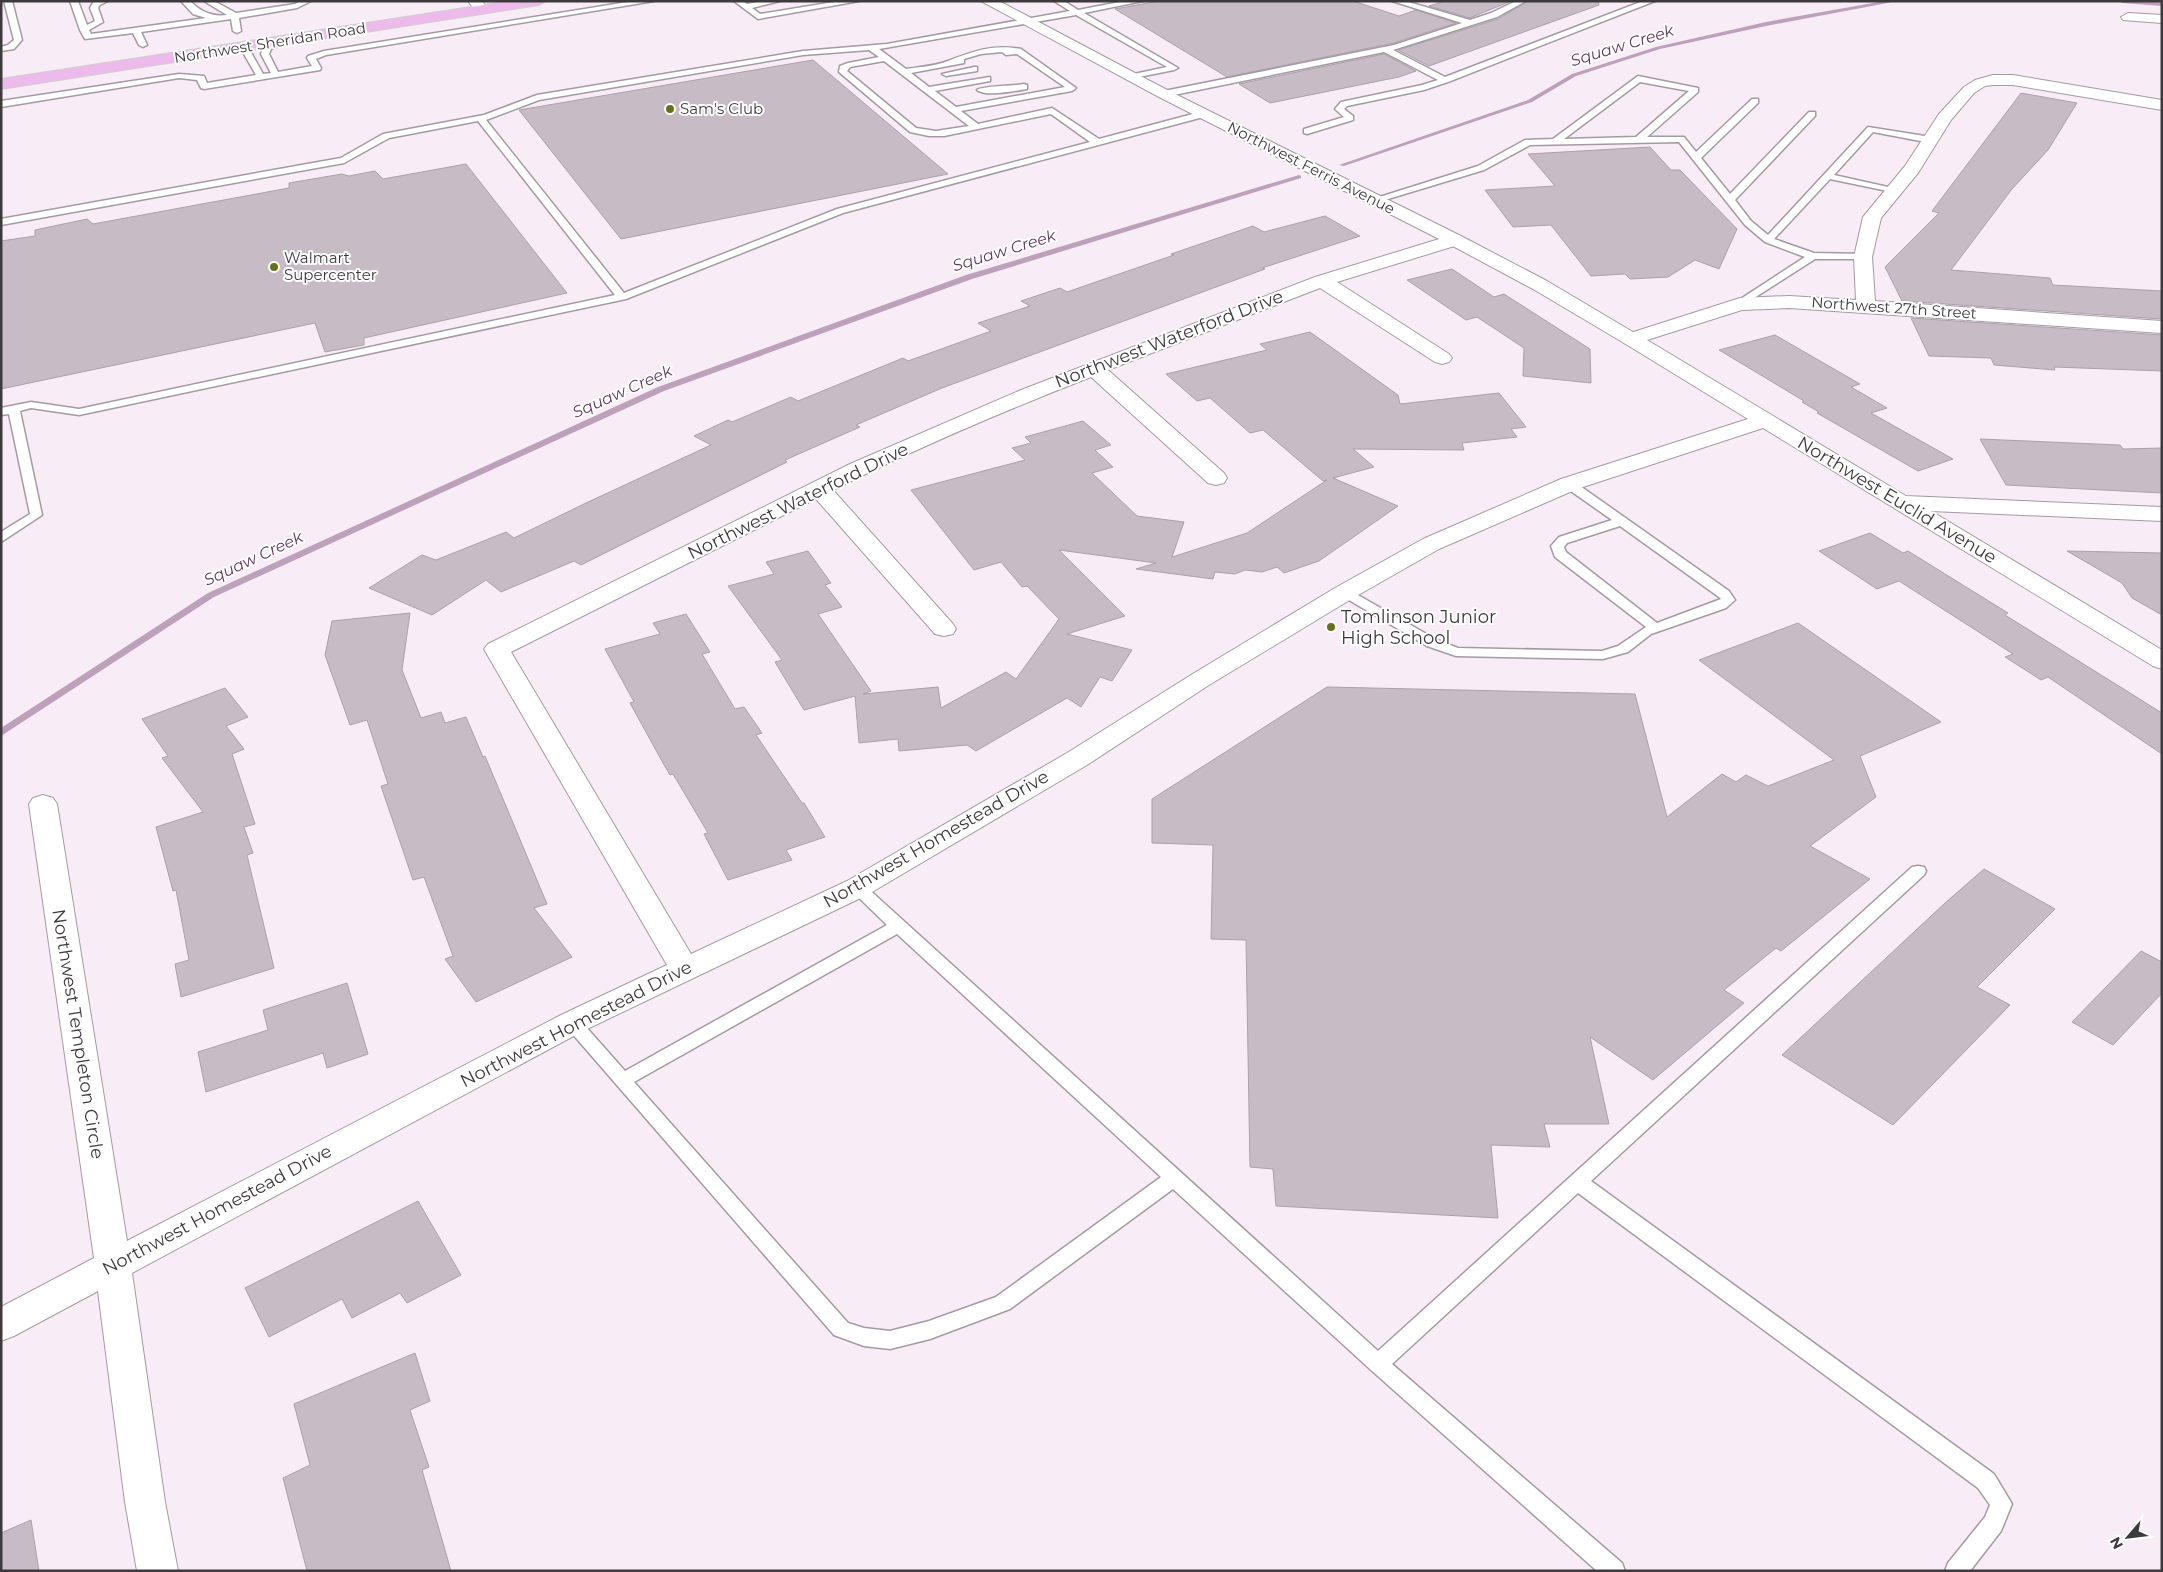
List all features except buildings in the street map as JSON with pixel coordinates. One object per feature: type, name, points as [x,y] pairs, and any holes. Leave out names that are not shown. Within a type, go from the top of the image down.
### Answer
[{"type":"main road","name":"Northwest Sheridan Road","points":[[1,84],[283,41],[478,6],[538,1]]},
{"type":"main road","points":[[244,47],[245,40],[256,36],[351,19],[375,12]]},
{"type":"main road","name":"Northwest Sheridan Road","points":[[219,34],[240,25]]},
{"type":"main road","points":[[1,79],[233,41],[238,36],[240,25]]},
{"type":"main road","points":[[124,48],[148,44]]},
{"type":"street","name":"Northwest Ferris Avenue","points":[[988,1],[1164,94],[1455,240],[1540,285],[1631,339]]},
{"type":"street","points":[[2128,17],[2162,19]]},
{"type":"street","points":[[1866,306],[1863,257],[1872,217],[1912,169],[1945,117],[1969,90],[1980,83],[1993,80],[2013,80],[2162,105]]},
{"type":"street","name":"Northwest Waterford Drive","points":[[684,969],[497,649],[858,469],[1028,394],[1322,281],[1455,240]]},
{"type":"street","points":[[1322,281],[1442,358]]},
{"type":"street","name":"Northwest 27th Street","points":[[1631,339],[1740,304],[1789,302],[2162,327]]},
{"type":"street","name":"Northwest Euclid Avenue","points":[[1631,339],[2162,661]]},
{"type":"street","points":[[1093,368],[1216,478]]},
{"type":"street","name":"Northwest Homestead Drive","points":[[1,1325],[572,1023],[857,888],[1076,759],[1200,680],[1344,593],[1431,544],[1569,484],[1766,420]]},
{"type":"street","points":[[819,488],[944,629]]},
{"type":"street","points":[[1902,503],[2162,514]]},
{"type":"street","name":"Northwest Templeton Circle","points":[[43,804],[113,1265],[145,1502],[158,1571]]},
{"type":"lane","points":[[74,1],[88,37],[215,19]]},
{"type":"lane","points":[[84,30],[99,22],[94,8],[97,3],[104,1]]},
{"type":"lane","points":[[185,1],[196,12],[240,25]]},
{"type":"lane","points":[[208,1],[240,25]]},
{"type":"lane","points":[[240,25],[249,10],[297,6],[307,1]]},
{"type":"lane","points":[[1,104],[179,76],[201,78],[204,86],[317,68],[311,58],[324,53],[650,1]]},
{"type":"lane","points":[[741,4],[758,17],[855,1]]},
{"type":"lane","points":[[1058,1],[1174,68],[1132,77]]},
{"type":"lane","points":[[1,222],[344,160],[386,136],[480,118],[537,98],[803,53],[872,48],[1076,12],[1116,3],[1139,1]]},
{"type":"lane","points":[[1396,1],[1471,24]]},
{"type":"lane","points":[[1415,7],[1431,1]]},
{"type":"lane","points":[[1164,94],[1385,49],[1471,24],[1522,1]]},
{"type":"lane","points":[[1307,132],[1350,118],[1339,108],[1344,104],[1424,87],[1445,80],[1651,1]]},
{"type":"lane","points":[[741,4],[770,2]]},
{"type":"lane","points":[[1,49],[11,47],[18,40],[6,3]]},
{"type":"lane","points":[[136,30],[148,44]]},
{"type":"lane","points":[[276,74],[265,54],[267,48],[283,41]]},
{"type":"lane","points":[[244,47],[260,77]]},
{"type":"lane","points":[[872,48],[913,76],[976,127]]},
{"type":"lane","points":[[1385,49],[1445,80]]},
{"type":"lane","points":[[913,76],[951,63],[957,58],[1000,50],[1024,54],[1072,88],[954,110]]},
{"type":"lane","points":[[1024,54],[1011,57],[1024,54]]},
{"type":"lane","points":[[886,58],[848,65],[843,68],[843,72],[913,130],[923,134],[936,135],[1052,112],[1097,142]]},
{"type":"lane","points":[[951,63],[969,65]]},
{"type":"lane","points":[[913,76],[969,65]]},
{"type":"lane","points":[[940,75],[969,65]]},
{"type":"lane","points":[[1052,75],[1036,74],[1052,75]]},
{"type":"lane","points":[[1554,142],[1638,79],[1695,90],[1638,140]]},
{"type":"lane","points":[[937,95],[993,83],[976,91],[1004,90],[1032,85]]},
{"type":"lane","points":[[1696,157],[1755,101]]},
{"type":"lane","points":[[1,412],[31,405],[78,412],[622,297],[840,211],[1204,114]]},
{"type":"lane","points":[[1730,200],[1812,114]]},
{"type":"lane","points":[[480,118],[622,297]]},
{"type":"lane","points":[[1768,240],[1871,129],[1931,140]]},
{"type":"lane","points":[[1375,200],[1481,168],[1528,142],[1681,139],[1748,223],[1768,240],[1813,256],[1863,257]]},
{"type":"lane","points":[[1828,176],[1894,191]]},
{"type":"lane","points":[[1740,304],[1813,256]]},
{"type":"lane","points":[[1,538],[36,516],[14,409]]},
{"type":"lane","points":[[1344,593],[1432,643],[1456,652],[1603,655],[1623,649],[1646,631],[1721,605],[1728,600],[1724,594],[1569,484]]},
{"type":"lane","points":[[1622,522],[1564,540],[1557,546],[1560,554],[1656,628]]},
{"type":"lane","points":[[1378,1364],[1918,871]]},
{"type":"lane","points":[[857,888],[1378,1364],[1614,1571]]},
{"type":"lane","points":[[623,1080],[899,926]]},
{"type":"lane","points":[[572,1023],[841,1329],[864,1337],[890,1340],[930,1330],[1003,1303],[1077,1251],[1174,1178]]},
{"type":"lane","points":[[1578,1182],[1986,1481],[2001,1504],[1992,1524],[1956,1571]]},
{"type":"waterway","name":"Squaw Creek","points":[[1342,165],[1530,101],[1574,75],[1658,48],[1766,24],[1895,1]]},
{"type":"waterway","name":"Squaw Creek","points":[[2122,1],[2162,4]]},
{"type":"waterway","name":"Squaw Creek","points":[[1,733],[211,595],[661,389],[969,277],[1299,177]]},
{"type":"place","name":"Sam's Club","points":[[670,109]]},
{"type":"place","name":"Walmart Supercenter","points":[[274,267]]},
{"type":"place","name":"Tomlinson Junior High School","points":[[1331,627]]}]
